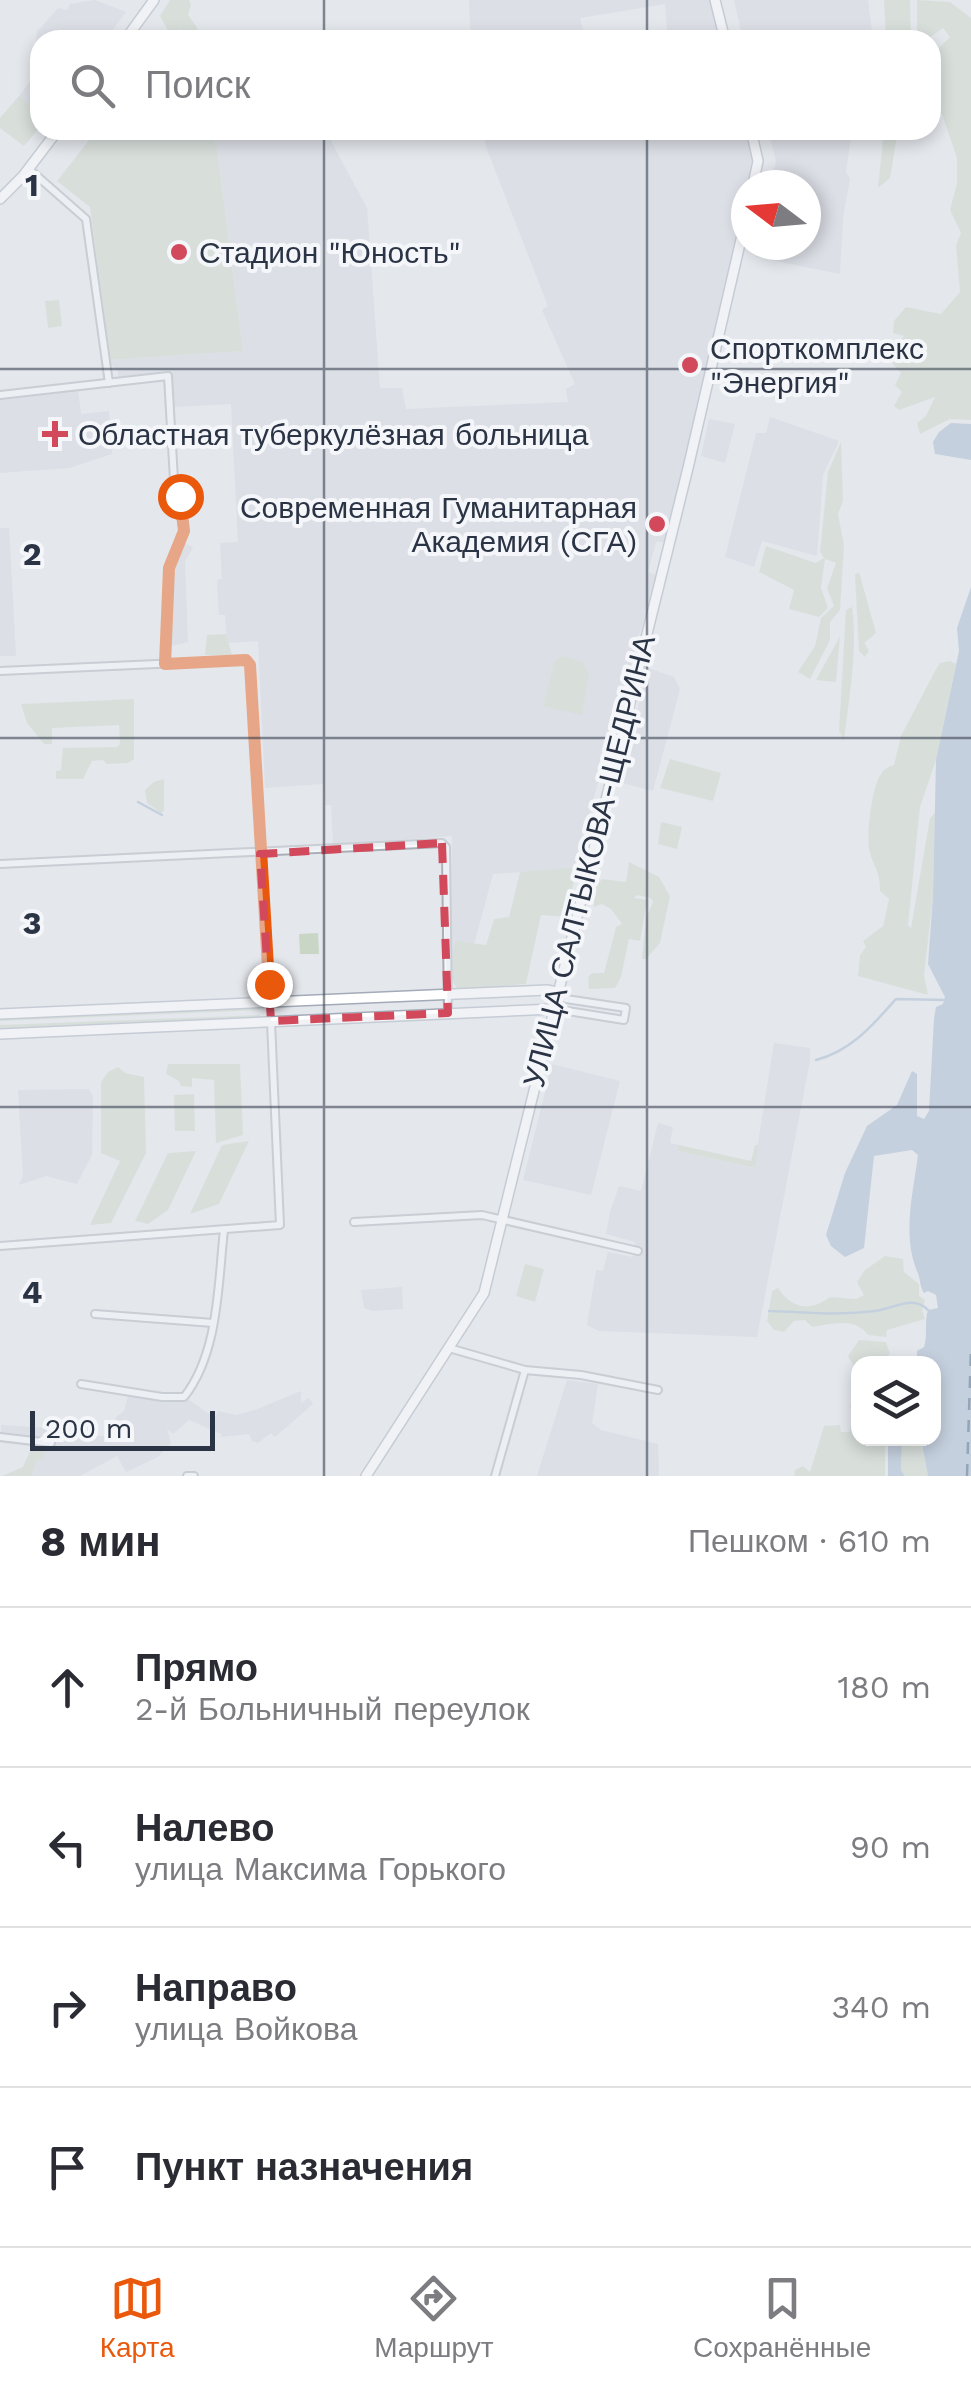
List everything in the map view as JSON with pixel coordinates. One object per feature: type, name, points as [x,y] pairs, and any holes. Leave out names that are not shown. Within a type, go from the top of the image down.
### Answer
[{"type":"main road","points":[[715,0],[722,30]]},
{"type":"main road","points":[[132,30],[148,2]]},
{"type":"main road","points":[[0,199],[29,170],[51,140]]},
{"type":"main road","points":[[753,140],[756,170]]},
{"type":"main road","name":"УЛИЦА САЛТЫКОВА-ЩЕДРИНА","points":[[366,1476],[484,1292],[736,260]]},
{"type":"main road","points":[[0,1014],[557,992]]},
{"type":"main road","points":[[270,1002],[270,1021]]},
{"type":"main road","points":[[0,1034],[553,1009]]},
{"type":"street","points":[[29,170],[86,220],[109,383]]},
{"type":"street","points":[[0,395],[168,376],[174,480],[184,531],[169,568],[165,664]]},
{"type":"street","points":[[0,670],[246,660],[250,665],[270,1002]]},
{"type":"street","points":[[0,864],[442,843],[446,847],[448,1013]]},
{"type":"street","points":[[553,1009],[624,1020],[626,1008],[566,999],[557,992]]},
{"type":"street","points":[[0,1246],[280,1226],[270,1021]]},
{"type":"street","points":[[354,1222],[482,1215],[638,1251]]},
{"type":"street","points":[[80,1384],[184,1397],[193,1386],[213,1323],[224,1230]]},
{"type":"street","points":[[94,1314],[213,1323]]},
{"type":"street","points":[[448,1348],[525,1370],[581,1375],[658,1390]]},
{"type":"street","points":[[495,1476],[525,1370]]},
{"type":"street","points":[[0,1437],[54,1446],[54,1430]]},
{"type":"highlighted area","points":[[442,843],[448,1013],[271,1021],[260,854]]},
{"type":"shaded area","points":[[95,0],[126,12],[112,30],[39,30],[58,8],[67,10],[70,4]]},
{"type":"shaded area","points":[[469,0],[709,0],[718,30],[667,30],[665,4],[580,18],[583,30],[470,30]]},
{"type":"shaded area","points":[[734,0],[868,0],[872,30],[741,30]]},
{"type":"shaded area","points":[[30,82],[30,105],[19,96]]},
{"type":"shaded area","points":[[213,140],[330,140],[367,208],[380,388],[402,388],[406,409],[568,402],[566,389],[575,384],[542,310],[548,306],[485,140],[750,140],[751,170],[731,170],[731,260],[665,542],[656,542],[648,572],[656,575],[575,865],[493,874],[474,945],[446,967],[452,836],[333,845],[331,805],[325,805],[323,784],[265,788],[258,641],[227,643],[225,615],[219,615],[220,543],[238,542],[231,404],[174,407],[169,372],[118,377],[110,360],[243,351]]},
{"type":"shaded area","points":[[771,140],[851,140],[840,274],[771,260],[821,260],[821,170],[774,170]]},
{"type":"shaded area","name":"Областная туберкулёзная больница","points":[[78,390],[81,414],[109,411],[112,454],[69,468],[0,473],[0,399]]},
{"type":"shaded area","points":[[770,417],[839,441],[823,475],[817,556],[762,541],[754,567],[725,557],[756,433],[766,433]]},
{"type":"shaded area","points":[[709,419],[735,424],[725,463],[701,456]]},
{"type":"shaded area","points":[[0,528],[9,528],[16,656],[0,656]]},
{"type":"shaded area","points":[[182,542],[193,547],[185,562],[188,642],[167,647],[172,569]]},
{"type":"shaded area","points":[[648,668],[674,677],[680,689],[653,791],[619,782]]},
{"type":"shaded area","points":[[774,1043],[810,1048],[810,1061],[757,1337],[599,1331],[587,1325],[596,1270],[603,1271],[608,1252],[633,1257],[635,1242],[606,1234],[610,1212],[619,1186],[641,1191],[658,1123],[673,1127],[670,1143],[679,1145],[677,1151],[754,1168]]},
{"type":"shaded area","points":[[552,1064],[620,1081],[591,1195],[523,1180]]},
{"type":"shaded area","points":[[89,1089],[93,1097],[92,1155],[77,1184],[46,1176],[19,1185],[23,1176],[18,1090]]},
{"type":"shaded area","points":[[402,1287],[403,1309],[364,1308],[361,1290]]},
{"type":"shaded area","points":[[567,1380],[598,1384],[592,1423],[601,1430],[658,1444],[659,1476],[537,1476]]},
{"type":"shaded area","points":[[301,1391],[301,1403],[309,1398],[313,1404],[275,1437],[271,1433],[258,1443],[249,1434],[221,1437],[189,1420],[173,1434],[167,1429],[171,1443],[158,1457],[126,1472],[117,1456],[80,1476],[32,1476],[45,1448],[1,1443],[1,1425],[50,1428],[50,1437],[55,1439],[113,1435],[110,1429],[124,1411],[129,1393],[188,1399],[215,1418],[218,1411],[236,1415]]},
{"type":"green space","points":[[170,0],[189,0],[188,15],[198,29],[168,30],[160,16]]},
{"type":"green space","points":[[884,0],[910,0],[911,30],[886,30]]},
{"type":"green space","points":[[917,0],[950,2],[971,18],[971,420],[950,419],[920,434],[917,423],[926,416],[935,397],[899,410],[894,406],[902,392],[895,385],[901,373],[893,364],[894,350],[904,336],[893,333],[894,321],[906,307],[941,314],[960,292],[956,245],[961,233],[950,210],[957,183],[957,158],[941,114],[941,46],[950,37],[943,28],[917,30]]},
{"type":"green space","points":[[19,96],[30,105],[30,139],[24,146],[0,128],[0,118]]},
{"type":"green space","points":[[89,140],[213,140],[243,351],[110,360],[90,207],[57,181]]},
{"type":"green space","points":[[883,140],[896,140],[890,178],[878,188]]},
{"type":"green space","points":[[59,300],[62,326],[48,328],[45,301]]},
{"type":"green space","points":[[841,442],[843,501],[838,514],[844,545],[840,610],[830,622],[830,640],[810,679],[798,672],[815,646],[821,618],[834,606],[827,588],[836,563],[825,559],[821,588],[828,608],[819,617],[789,609],[794,590],[759,572],[766,546],[816,563],[824,558],[820,552],[828,472]]},
{"type":"green space","points":[[859,572],[876,633],[864,643],[869,651],[865,657],[859,651],[855,575]]},
{"type":"green space","points":[[852,607],[853,657],[844,741],[839,730],[846,610]]},
{"type":"green space","points":[[226,634],[232,655],[205,655],[207,635]]},
{"type":"green space","points":[[840,636],[836,682],[816,680]]},
{"type":"green space","points":[[562,656],[583,662],[589,674],[582,715],[543,706],[554,662]]},
{"type":"green space","points":[[940,663],[956,664],[936,760],[920,807],[908,925],[911,928],[930,818],[935,813],[933,897],[924,975],[928,995],[858,976],[860,955],[866,947],[863,941],[883,926],[889,899],[880,891],[869,846],[875,789],[882,772],[894,765],[901,736],[935,671]]},
{"type":"green space","points":[[134,699],[134,759],[107,764],[103,760],[92,761],[83,779],[56,779],[63,748],[117,747],[119,725],[52,728],[52,744],[44,744],[27,723],[21,704]]},
{"type":"green space","points":[[670,759],[721,773],[713,801],[660,788]]},
{"type":"green space","points":[[164,779],[161,813],[147,803],[145,790]]},
{"type":"green space","points":[[661,822],[682,827],[677,849],[658,844]]},
{"type":"green space","points":[[629,862],[659,877],[670,896],[660,943],[642,959],[646,918],[653,902],[636,895],[635,898],[647,900],[640,941],[629,939],[615,988],[589,989],[588,977],[604,973],[616,927],[622,924],[611,909],[602,904],[594,907],[593,890],[602,879],[626,882]]},
{"type":"green space","points":[[577,867],[566,917],[541,915],[526,984],[458,990],[451,972],[456,941],[486,945],[494,919],[509,917],[520,872]]},
{"type":"green space","points":[[318,933],[319,954],[300,954],[299,934]]},
{"type":"green space","points":[[259,1005],[260,1010],[0,1021],[0,1016]]},
{"type":"green space","points":[[260,1018],[0,1031],[0,1025]]},
{"type":"green space","points":[[168,1064],[240,1064],[243,1135],[216,1143],[214,1080],[192,1078],[192,1087],[181,1086],[166,1074]]},
{"type":"green space","points":[[118,1067],[125,1073],[144,1077],[146,1153],[111,1223],[90,1225],[120,1161],[101,1153],[101,1082]]},
{"type":"green space","points":[[194,1094],[195,1131],[175,1131],[174,1095]]},
{"type":"green space","points":[[249,1141],[219,1204],[190,1214],[222,1145]]},
{"type":"green space","points":[[679,1145],[751,1161],[758,1145],[755,1168],[677,1151]]},
{"type":"green space","points":[[196,1151],[168,1210],[148,1224],[135,1221],[168,1153]]},
{"type":"green space","points":[[885,1256],[903,1259],[904,1272],[919,1284],[919,1296],[925,1300],[925,1319],[887,1330],[886,1337],[868,1335],[850,1324],[812,1327],[805,1320],[794,1321],[784,1332],[774,1330],[767,1321],[772,1291],[778,1288],[802,1306],[815,1305],[830,1297],[856,1299],[864,1295],[857,1282],[865,1270]]},
{"type":"green space","points":[[525,1264],[544,1269],[535,1302],[516,1296]]},
{"type":"green space","points":[[859,1340],[886,1342],[890,1354],[851,1356],[851,1361],[848,1356]]},
{"type":"green space","points":[[851,1424],[851,1446],[885,1446],[885,1476],[794,1476],[795,1470],[803,1466],[810,1472],[824,1426],[840,1425],[841,1432],[849,1432]]},
{"type":"green space","points":[[902,1446],[922,1446],[928,1476],[905,1476],[901,1470]]},
{"type":"green space","points":[[32,1447],[46,1448],[32,1476],[2,1476],[23,1467]]},
{"type":"water","points":[[951,423],[971,424],[971,460],[935,454],[933,442]]},
{"type":"water","points":[[971,587],[971,1476],[928,1476],[922,1446],[941,1446],[941,1356],[917,1356],[917,1351],[924,1347],[928,1310],[938,1308],[936,1295],[922,1290],[910,1243],[918,1155],[912,1150],[874,1156],[864,1248],[845,1257],[831,1246],[826,1235],[845,1173],[867,1126],[897,1105],[912,1071],[917,1074],[917,1116],[924,1119],[929,1111],[934,1019],[936,1007],[943,1004],[945,997],[928,964],[936,760],[959,651],[957,628]]},
{"type":"water","points":[[888,1446],[902,1446],[901,1470],[905,1476],[888,1476]]},
{"type":"waterway","points":[[138,802],[162,815]]},
{"type":"waterway","points":[[816,1060],[851,1044],[896,999],[945,1000]]},
{"type":"waterway","points":[[769,1311],[861,1312],[910,1303],[928,1310]]},
{"type":"ferry route","points":[[967,1476],[971,1348]]},
{"type":"place","name":"Стадион \"Юность\"","points":[[179,252]]},
{"type":"place","name":"Спорткомплекс \"Энергия\"","points":[[690,365]]},
{"type":"place","name":"Областная туберкулёзная больница","points":[[55,434]]},
{"type":"place","name":"Современная Гуманитарная Академия (СГА)","points":[[657,524]]},
{"type":"route","points":[[180,496],[184,531],[169,568],[165,664],[246,660],[250,665],[269,984]]}]
